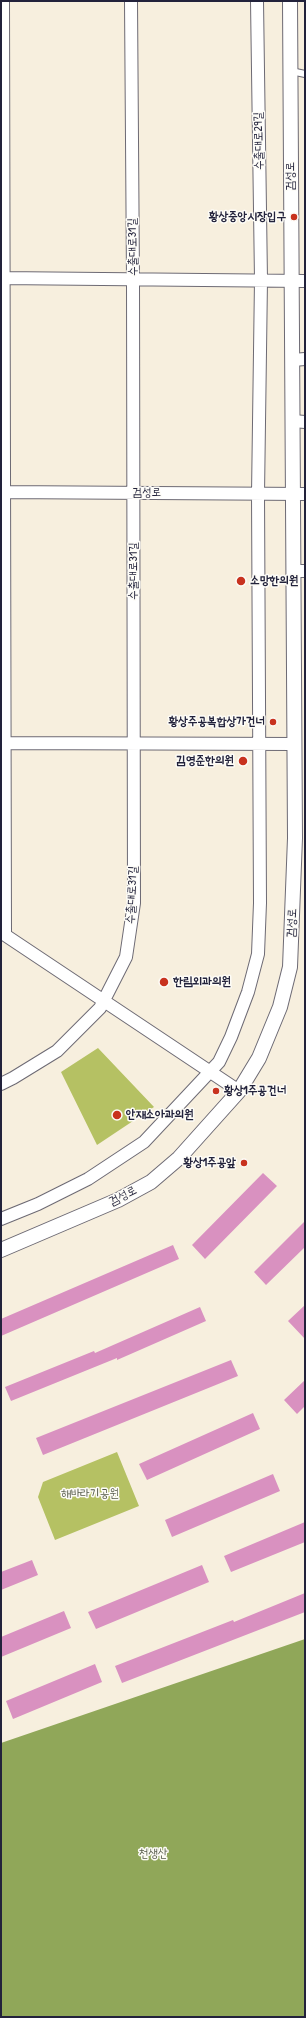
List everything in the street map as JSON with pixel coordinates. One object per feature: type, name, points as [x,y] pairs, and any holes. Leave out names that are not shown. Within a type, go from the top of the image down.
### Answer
[{"type":"street","points":[[3,1],[3,936],[104,1000],[239,1091]]},
{"type":"street","name":"수출대로31길","points":[[1,1084],[57,1051],[100,1008],[126,957],[134,903],[134,493],[131,1]]},
{"type":"street","name":"수출대로29길","points":[[1,1219],[38,1204],[88,1179],[144,1142],[219,1062],[231,1037],[248,992],[258,954],[260,903],[260,744],[258,494],[261,280],[257,1]]},
{"type":"street","name":"검성로","points":[[1,1250],[118,1200],[151,1182],[179,1158],[239,1091],[259,1058],[280,1007],[290,967],[295,838],[295,744],[300,571],[299,281],[291,71],[290,1]]},
{"type":"street","points":[[2,278],[299,281]]},
{"type":"street","name":"검성로","points":[[3,492],[299,494]]},
{"type":"street","points":[[3,744],[295,744]]},
{"type":"lane","points":[[291,71],[305,74]]},
{"type":"green space","points":[[98,1048],[154,1107],[97,1145],[61,1072]]},
{"type":"green space","name":"해바라기공원","points":[[117,1452],[139,1506],[55,1540],[38,1497],[43,1482]]},
{"type":"green space","name":"천생산","points":[[305,1639],[305,2017],[1,2017],[1,1743]]},
{"type":"building","points":[[263,1173],[277,1186],[205,1259],[192,1245]]},
{"type":"building","points":[[305,1221],[305,1247],[266,1285],[254,1272]]},
{"type":"building","points":[[173,1245],[179,1259],[1,1336],[1,1319]]},
{"type":"building","points":[[305,1305],[305,1339],[288,1321]]},
{"type":"building","points":[[200,1307],[206,1321],[117,1360],[117,1358],[11,1401],[5,1387],[94,1351],[95,1353]]},
{"type":"building","points":[[231,1360],[238,1376],[43,1455],[36,1438]]},
{"type":"building","points":[[305,1380],[305,1406],[297,1414],[284,1400]]},
{"type":"building","points":[[253,1413],[260,1429],[147,1480],[139,1464]]},
{"type":"building","points":[[273,1474],[280,1491],[172,1537],[165,1520]]},
{"type":"building","points":[[305,1522],[305,1542],[231,1572],[224,1556]]},
{"type":"building","points":[[32,1560],[38,1575],[1,1590],[1,1572]]},
{"type":"building","points":[[202,1565],[209,1582],[96,1629],[88,1612]]},
{"type":"building","points":[[305,1593],[305,1612],[122,1683],[115,1666],[233,1620],[234,1622]]},
{"type":"building","points":[[64,1611],[71,1628],[1,1657],[1,1637]]},
{"type":"building","points":[[95,1664],[102,1682],[13,1719],[6,1701]]},
{"type":"place","name":"황상중앙시장입구","points":[[294,217]]},
{"type":"place","name":"소망한의원","points":[[241,581]]},
{"type":"place","name":"황상주공복합상가건너","points":[[273,722]]},
{"type":"place","name":"김영준한의원","points":[[243,761]]},
{"type":"place","name":"한림외과의원","points":[[164,982]]},
{"type":"place","name":"황상1주공건너","points":[[216,1091]]},
{"type":"place","name":"안재소아과의원","points":[[117,1115]]},
{"type":"place","name":"황상1주공앞","points":[[244,1163]]}]
